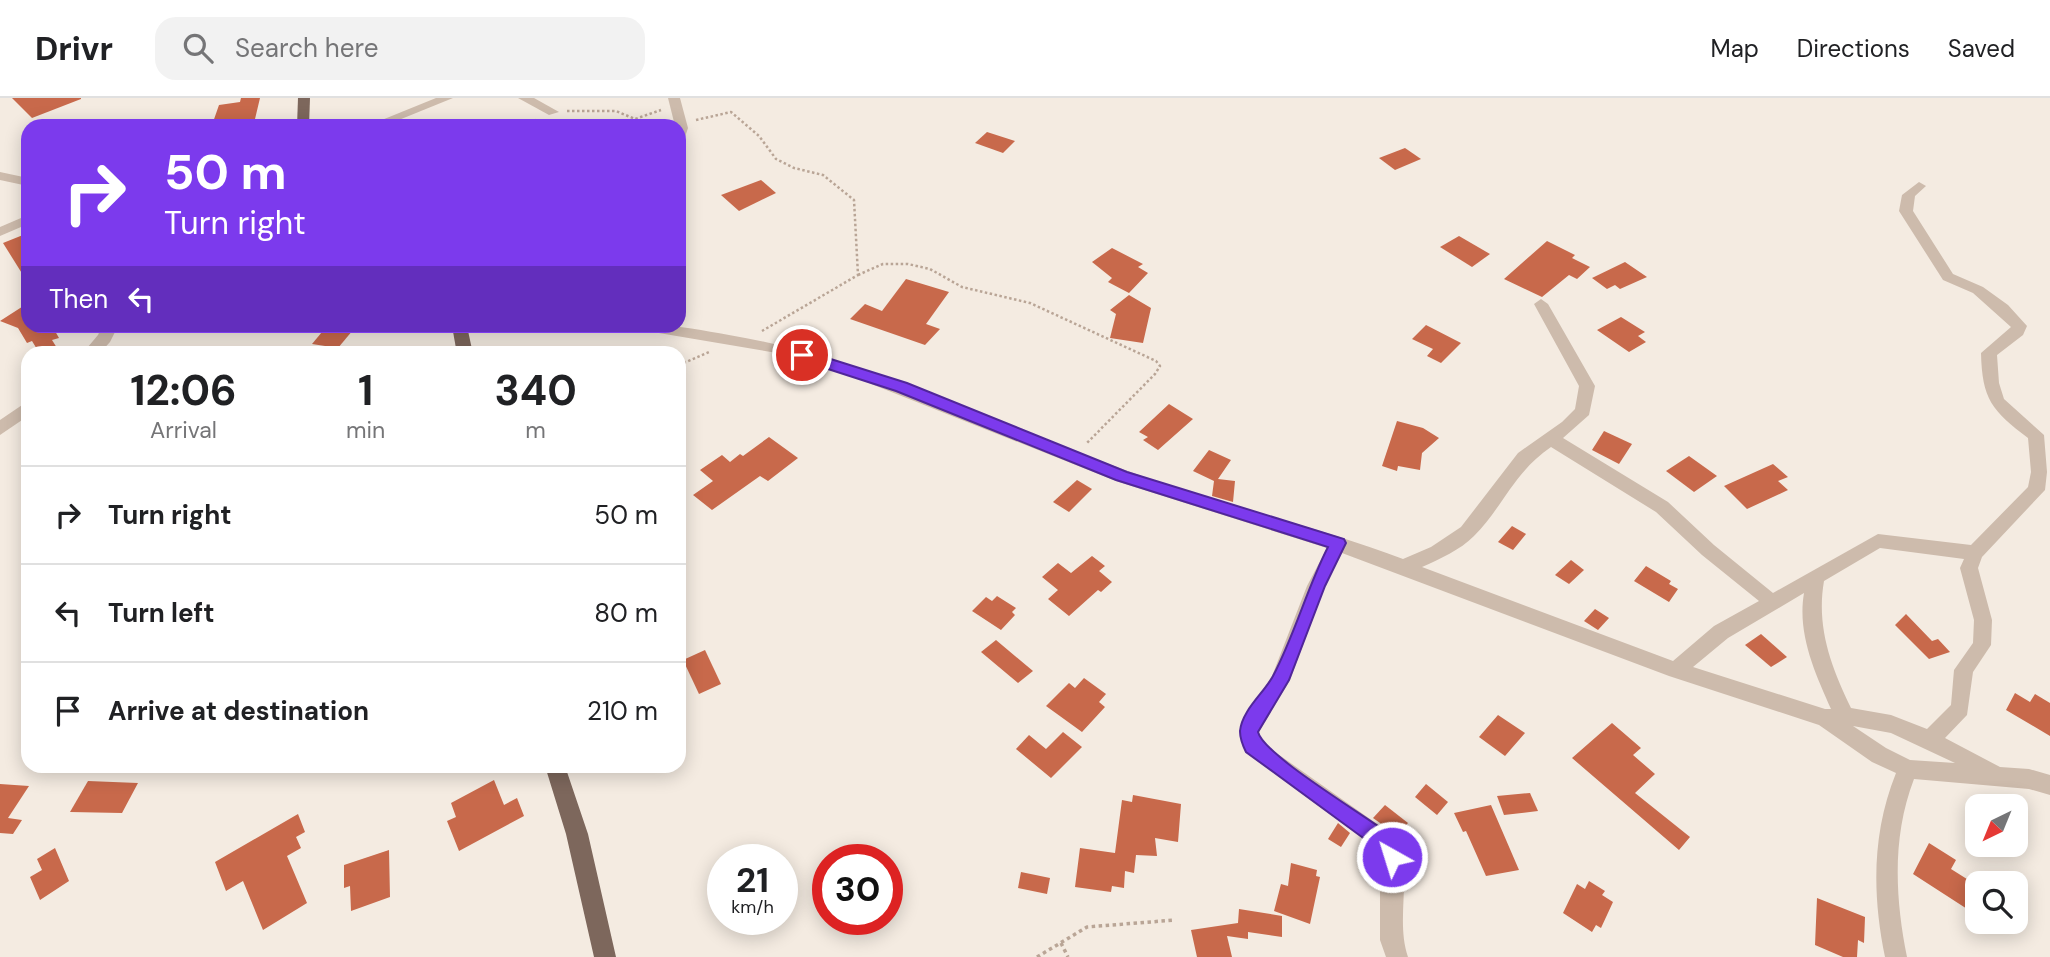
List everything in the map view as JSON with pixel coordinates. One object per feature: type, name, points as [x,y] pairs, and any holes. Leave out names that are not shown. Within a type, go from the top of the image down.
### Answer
[{"type":"main road","points":[[303,119],[304,98]]},
{"type":"main road","points":[[557,773],[576,834],[605,957]]},
{"type":"street","points":[[392,119],[447,98]]},
{"type":"street","points":[[524,98],[553,112]]},
{"type":"street","points":[[674,101],[677,119]]},
{"type":"street","points":[[0,176],[21,180]]},
{"type":"street","points":[[1919,186],[1909,195],[1906,211],[1945,273],[1989,298],[2019,326],[2011,339],[1989,353],[1990,388],[1995,403],[2036,435],[2039,472],[2036,490],[1975,553],[1969,569],[1983,620],[1982,645],[1964,670],[1960,709],[1929,741]]},
{"type":"street","points":[[0,232],[21,222]]},
{"type":"street","points":[[1404,567],[1437,552],[1466,532],[1524,457],[1551,439],[1583,411],[1587,386],[1541,304]]},
{"type":"street","points":[[686,332],[734,339],[852,370],[1075,458],[1338,543],[1676,670],[1835,716],[1899,725],[1998,776]]},
{"type":"street","points":[[0,429],[21,412]]},
{"type":"street","points":[[1551,439],[1662,507],[1772,604]]},
{"type":"street","points":[[1676,670],[1721,632],[1815,580],[1863,547],[1878,541],[1975,553]]},
{"type":"street","points":[[1338,543],[1317,586],[1280,680],[1254,719],[1249,732],[1252,746],[1268,759],[1389,845],[1392,857],[1391,940],[1397,957]]},
{"type":"street","points":[[1815,580],[1811,618],[1815,645],[1835,716],[1879,755],[1908,769],[2029,779],[2050,785]]},
{"type":"street","points":[[1896,957],[1887,853],[1896,794],[1908,769]]},
{"type":"path","points":[[538,119],[553,112],[616,111],[635,118],[674,101]]},
{"type":"path","points":[[686,128],[701,117],[731,113],[759,136],[776,159],[794,168],[823,175],[841,187],[854,200],[858,275]]},
{"type":"path","points":[[686,362],[734,339],[785,320],[858,275],[883,264],[908,264],[930,269],[962,287],[1030,303],[1054,313],[1156,361],[1160,366],[1094,433],[1075,458]]},
{"type":"path","points":[[1037,957],[1087,927],[1175,920]]},
{"type":"path","points":[[1061,943],[1068,957]]},
{"type":"building","points":[[12,98],[81,98],[81,99],[32,118]]},
{"type":"building","points":[[241,98],[260,98],[255,119],[214,119],[219,105],[240,102]]},
{"type":"building","points":[[987,132],[1015,141],[1003,153],[975,143]]},
{"type":"building","points":[[1405,148],[1421,159],[1395,170],[1379,158]]},
{"type":"building","points":[[761,180],[776,193],[739,211],[721,195]]},
{"type":"building","points":[[21,236],[21,272],[3,243]]},
{"type":"building","points":[[1459,236],[1490,254],[1472,267],[1440,247]]},
{"type":"building","points":[[1547,241],[1575,255],[1572,258],[1590,267],[1577,279],[1569,275],[1542,297],[1504,279]]},
{"type":"building","points":[[1112,248],[1143,264],[1138,267],[1148,273],[1129,293],[1108,282],[1112,278],[1092,262]]},
{"type":"building","points":[[1625,262],[1647,277],[1620,289],[1615,285],[1607,289],[1592,278]]},
{"type":"building","points":[[906,279],[949,292],[926,324],[940,329],[925,345],[850,319],[865,304],[882,311]]},
{"type":"building","points":[[1129,295],[1151,308],[1143,343],[1110,338],[1116,314],[1110,310]]},
{"type":"building","points":[[21,308],[21,333],[18,328],[0,321]]},
{"type":"building","points":[[1621,317],[1645,332],[1638,336],[1646,342],[1629,352],[1597,330]]},
{"type":"building","points":[[1426,325],[1461,343],[1441,363],[1427,356],[1433,349],[1412,339]]},
{"type":"building","points":[[21,333],[56,333],[59,338],[52,340],[56,346],[35,346],[32,341],[27,343]]},
{"type":"building","points":[[321,333],[350,333],[340,346],[312,344]]},
{"type":"building","points":[[1169,404],[1193,419],[1158,450],[1143,440],[1148,437],[1139,432]]},
{"type":"building","points":[[1397,421],[1423,428],[1439,438],[1422,453],[1420,470],[1398,466],[1397,471],[1382,466]]},
{"type":"building","points":[[1604,431],[1632,444],[1619,464],[1592,450]]},
{"type":"building","points":[[769,437],[798,458],[768,481],[760,476],[712,510],[693,495],[713,481],[700,470],[722,455],[730,462],[740,454],[743,456]]},
{"type":"building","points":[[1209,450],[1231,460],[1218,479],[1235,481],[1233,502],[1212,496],[1214,481],[1193,471]]},
{"type":"building","points":[[1689,456],[1717,476],[1694,492],[1666,471]]},
{"type":"building","points":[[1773,464],[1788,477],[1778,481],[1788,490],[1747,509],[1724,486]]},
{"type":"building","points":[[1077,480],[1092,489],[1069,512],[1053,502]]},
{"type":"building","points":[[1512,526],[1526,534],[1513,550],[1498,542]]},
{"type":"building","points":[[1092,556],[1105,566],[1099,571],[1112,582],[1101,592],[1098,590],[1069,616],[1048,599],[1058,590],[1042,577],[1058,563],[1071,573]]},
{"type":"building","points":[[1571,560],[1584,570],[1569,584],[1555,575]]},
{"type":"building","points":[[1646,566],[1671,581],[1669,584],[1678,589],[1669,602],[1634,581]]},
{"type":"building","points":[[997,596],[1016,608],[1012,612],[1015,615],[1001,630],[972,611],[986,597],[992,601]]},
{"type":"building","points":[[1595,609],[1609,618],[1598,630],[1584,621]]},
{"type":"building","points":[[1906,614],[1932,641],[1938,639],[1950,652],[1929,659],[1895,625]]},
{"type":"building","points":[[1761,634],[1787,657],[1771,667],[1745,645]]},
{"type":"building","points":[[996,640],[1033,671],[1018,683],[981,652]]},
{"type":"building","points":[[705,650],[721,684],[699,694],[686,666],[686,659]]},
{"type":"building","points":[[1084,678],[1106,694],[1099,702],[1105,707],[1082,732],[1046,706],[1069,683],[1075,688]]},
{"type":"building","points":[[2015,693],[2030,702],[2035,694],[2050,703],[2050,736],[2006,710]]},
{"type":"building","points":[[1498,715],[1525,733],[1505,756],[1479,737]]},
{"type":"building","points":[[1612,723],[1641,748],[1633,755],[1655,774],[1635,793],[1690,837],[1679,850],[1572,758]]},
{"type":"building","points":[[1063,732],[1082,747],[1051,778],[1016,749],[1029,735],[1046,749]]},
{"type":"building","points":[[494,780],[504,805],[517,798],[524,816],[459,851],[447,821],[456,817],[451,803]]},
{"type":"building","points":[[88,781],[138,783],[122,813],[70,812]]},
{"type":"building","points":[[0,784],[29,786],[8,818],[22,820],[13,834],[0,833]]},
{"type":"building","points":[[1426,784],[1448,802],[1437,815],[1415,797]]},
{"type":"building","points":[[1530,793],[1538,811],[1504,815],[1497,796]]},
{"type":"building","points":[[1133,795],[1181,804],[1178,842],[1155,838],[1157,856],[1136,855],[1134,873],[1125,871],[1124,888],[1112,886],[1111,892],[1075,887],[1080,848],[1115,853],[1122,800],[1132,802]]},
{"type":"building","points":[[1385,805],[1408,823],[1397,835],[1373,818]]},
{"type":"building","points":[[1491,805],[1519,870],[1486,876],[1466,831],[1463,832],[1454,813]]},
{"type":"building","points":[[298,814],[305,832],[296,837],[301,848],[287,856],[307,903],[263,930],[243,881],[226,891],[215,862]]},
{"type":"building","points":[[1338,823],[1350,833],[1341,847],[1328,839]]},
{"type":"building","points":[[1929,843],[1956,860],[1951,869],[1965,878],[1965,908],[1913,874]]},
{"type":"building","points":[[55,848],[69,881],[40,900],[30,877],[42,870],[37,859]]},
{"type":"building","points":[[389,850],[390,897],[351,911],[350,886],[344,888],[344,865]]},
{"type":"building","points":[[1291,863],[1317,870],[1316,876],[1320,877],[1310,924],[1274,911],[1281,884],[1288,886]]},
{"type":"building","points":[[1021,872],[1050,878],[1047,894],[1018,888]]},
{"type":"building","points":[[1589,881],[1605,891],[1602,895],[1613,902],[1601,928],[1596,925],[1592,932],[1563,913],[1577,884],[1585,889]]},
{"type":"building","points":[[1817,898],[1865,917],[1864,943],[1858,940],[1857,957],[1843,957],[1815,945]]},
{"type":"building","points":[[1239,909],[1282,916],[1282,937],[1248,932],[1248,939],[1227,936],[1232,957],[1197,957],[1191,930],[1238,923]]},
{"type":"route","points":[[802,355],[901,387],[1122,476],[1338,543],[1317,586],[1280,680],[1254,719],[1249,732],[1252,746],[1295,779],[1367,827],[1389,845],[1392,857]]}]
